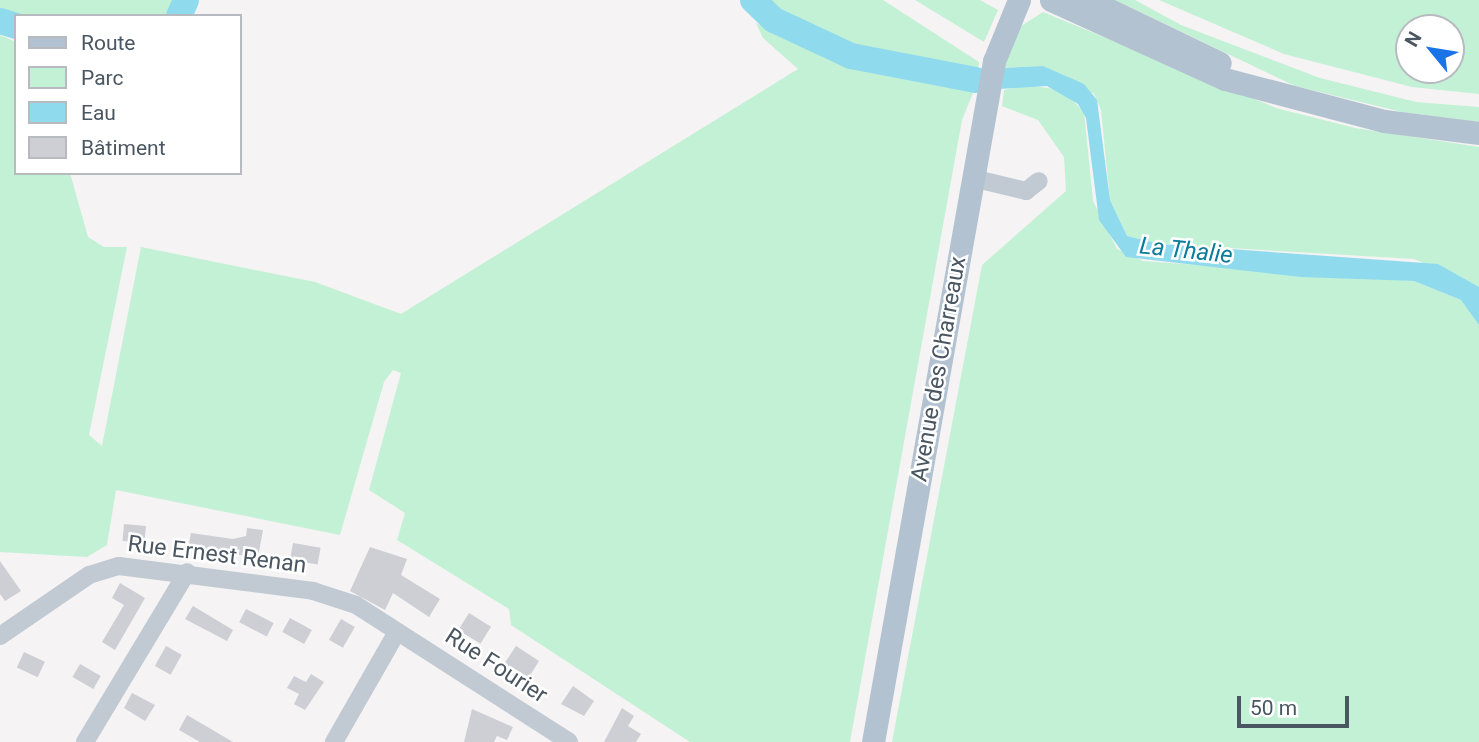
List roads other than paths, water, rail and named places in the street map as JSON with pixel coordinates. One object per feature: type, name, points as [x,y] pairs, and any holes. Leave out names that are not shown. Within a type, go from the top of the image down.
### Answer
[{"type":"main road","name":"Avenue des Charreaux","points":[[873,742],[984,111],[994,61],[1019,0]]},
{"type":"main road","points":[[1051,0],[1225,79],[1384,121],[1479,133]]},
{"type":"main road","points":[[1090,0],[1272,90]]},
{"type":"street","points":[[972,178],[1026,191],[1039,181]]},
{"type":"street","name":"Rue Ernest Renan","points":[[0,636],[104,568],[187,572],[334,596],[397,632]]},
{"type":"street","points":[[85,742],[187,572]]},
{"type":"street","points":[[341,740],[397,632]]},
{"type":"street","name":"Rue Fourier","points":[[397,632],[569,742]]},
{"type":"water","points":[[1043,66],[1084,84],[1097,100],[1110,200],[1127,236],[1160,244],[1438,264],[1479,287],[1479,325],[1461,300],[1414,281],[1301,277],[1126,257],[1099,220],[1086,118],[1078,104],[1047,86],[1000,89],[1003,68]]},
{"type":"waterway","name":"La Thalie","points":[[180,14],[186,0]]},
{"type":"waterway","name":"La Thalie","points":[[753,0],[774,20],[851,56],[976,80]]},
{"type":"waterway","name":"La Thalie","points":[[0,21],[14,25]]}]
